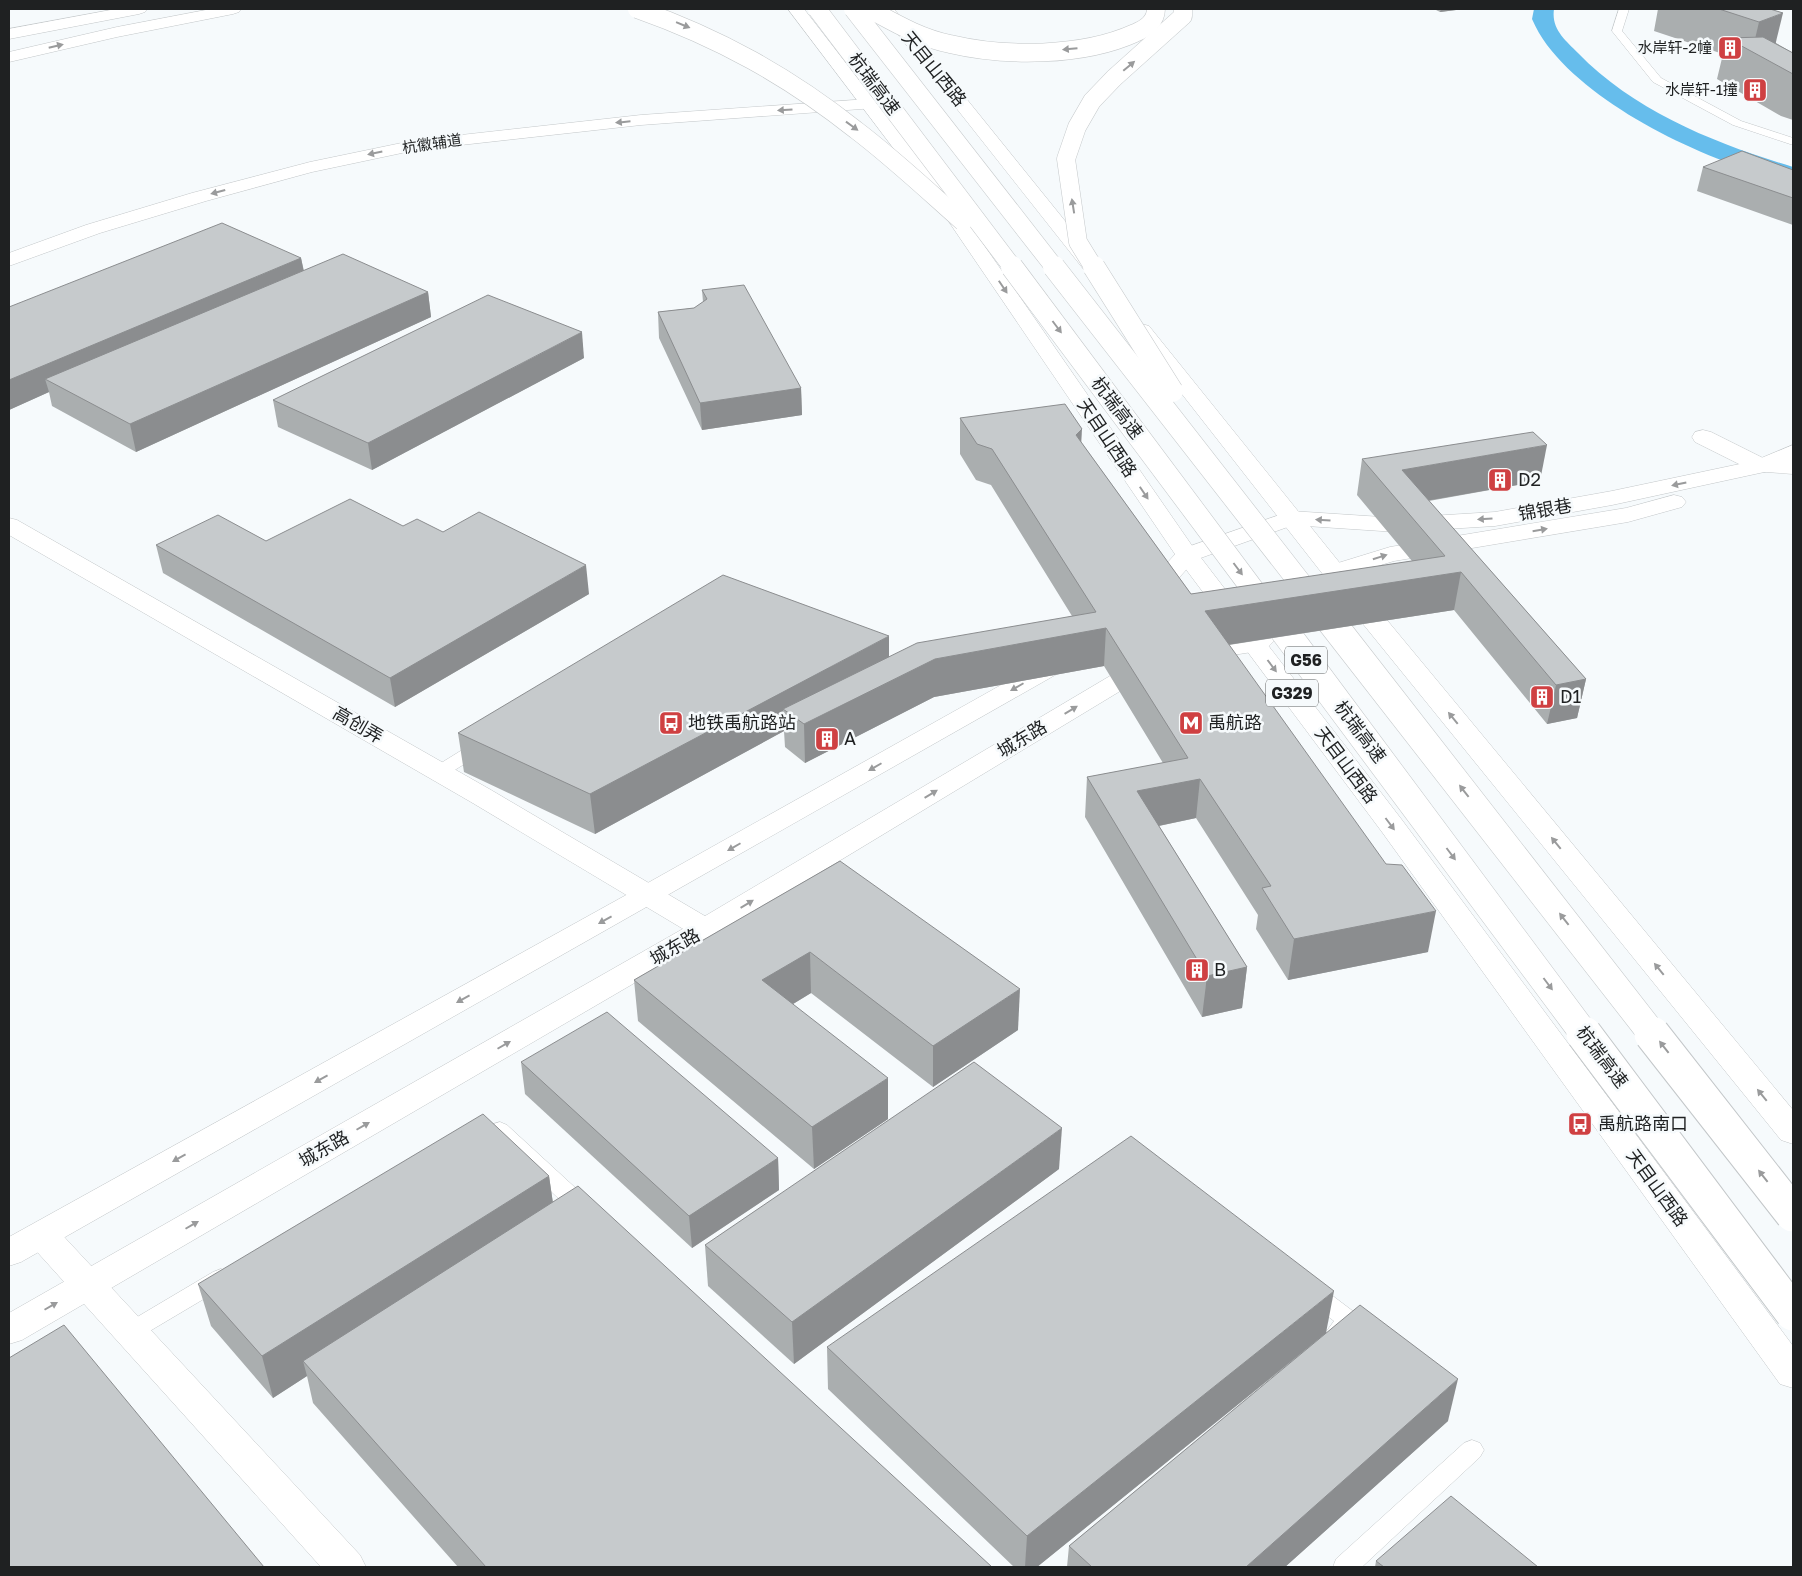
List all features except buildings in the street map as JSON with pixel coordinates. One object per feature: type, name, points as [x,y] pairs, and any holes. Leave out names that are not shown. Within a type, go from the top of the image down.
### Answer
[{"type":"main road","points":[[9,34],[139,9]]},
{"type":"main road","points":[[9,57],[117,32],[233,9]]},
{"type":"main road","points":[[637,9],[685,26],[745,55],[793,84],[857,130],[1010,264]]},
{"type":"main road","name":"天目山西路","points":[[796,9],[954,216],[1186,555],[1398,834],[1793,1373]]},
{"type":"main road","name":"杭瑞高速","points":[[817,9],[1010,264],[1793,1313]]},
{"type":"main road","name":"杭瑞高速","points":[[853,9],[1253,519],[1793,1214]]},
{"type":"main road","points":[[869,9],[927,38],[974,49],[1013,52],[1076,49],[1106,44],[1145,28],[1156,14],[1156,9]]},
{"type":"main road","name":"天目山西路","points":[[886,9],[1334,572],[1793,1132]]},
{"type":"main road","points":[[1183,9],[1183,16],[1114,78],[1092,101],[1077,127],[1066,159],[1078,242],[1253,519]]},
{"type":"main road","name":"杭徽辅道","points":[[9,260],[94,229],[199,197],[310,167],[416,145],[641,120],[869,104]]},
{"type":"main road","points":[[1703,437],[1761,466],[1793,468]]},
{"type":"main road","name":"锦银巷","points":[[1291,518],[1397,525],[1496,519],[1612,498],[1761,466],[1793,452]]},
{"type":"main road","name":"锦银巷","points":[[1334,572],[1390,554],[1628,515],[1793,468]]},
{"type":"main road","points":[[1130,616],[1186,555],[1291,518]]},
{"type":"main road","name":"高创弄","points":[[9,525],[439,772],[479,786],[647,896],[705,930]]},
{"type":"main road","points":[[1256,645],[1334,572]]},
{"type":"main road","name":"城东路","points":[[9,1330],[705,930],[1158,658],[1256,645]]},
{"type":"main road","points":[[9,1253],[1083,650]]},
{"type":"main road","points":[[42,1235],[346,1567]]},
{"type":"lane","points":[[1624,9],[1617,31],[1657,80],[1737,123],[1793,142]]},
{"type":"lane","points":[[439,772],[498,736]]},
{"type":"lane","points":[[458,1141],[500,1130],[601,1225]]},
{"type":"lane","points":[[130,1332],[240,1266]]},
{"type":"lane","points":[[1296,1280],[1350,1321],[1320,1346]]},
{"type":"lane","points":[[1345,1567],[1472,1450]]},
{"type":"waterway","points":[[1544,9],[1542,19],[1549,33],[1580,68],[1606,89],[1666,126],[1698,141],[1762,166],[1793,175]]},
{"type":"place","name":"水岸轩-2幢","points":[[1730,48]]},
{"type":"place","name":"水岸轩-1撞","points":[[1755,90]]},
{"type":"place","name":"D2","points":[[1500,480]]},
{"type":"place","name":"D1","points":[[1542,697]]},
{"type":"place","name":"地铁禹航路站","points":[[671,723]]},
{"type":"place","name":"禹航路","points":[[1191,723]]},
{"type":"place","name":"A","points":[[827,739]]},
{"type":"place","name":"B","points":[[1197,970]]},
{"type":"place","name":"禹航路南口","points":[[1580,1124]]}]
